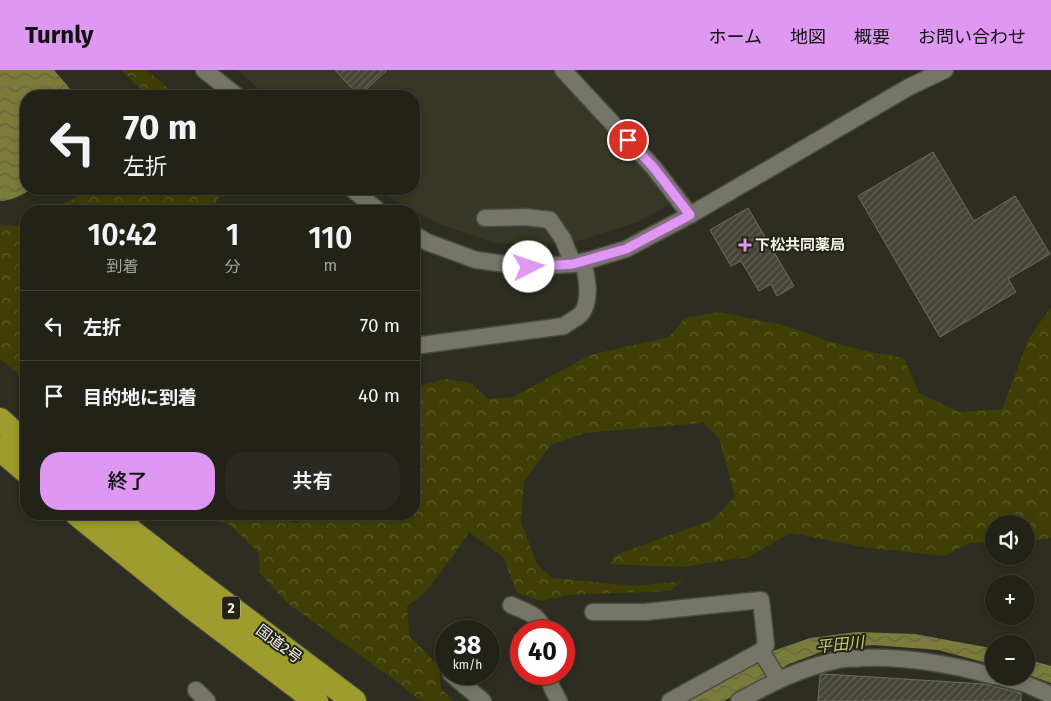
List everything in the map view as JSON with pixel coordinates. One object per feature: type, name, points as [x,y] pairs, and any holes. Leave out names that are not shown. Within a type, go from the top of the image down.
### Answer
[{"type":"highway","points":[[0,420],[20,438]]},
{"type":"highway","points":[[0,449],[20,466]]},
{"type":"highway","name":"国道2号","points":[[84,520],[189,605],[316,701]]},
{"type":"highway","name":"国道2号","points":[[117,520],[354,701]]},
{"type":"street","points":[[204,70],[229,90]]},
{"type":"street","points":[[563,70],[654,168],[690,215]]},
{"type":"street","points":[[420,238],[476,260],[529,267],[578,263],[626,249],[690,215],[909,86],[945,70]]},
{"type":"street","points":[[359,195],[372,205]]},
{"type":"street","points":[[420,345],[564,326],[581,313],[588,297],[587,275],[550,220],[526,217],[485,218]]},
{"type":"street","points":[[593,612],[645,612],[761,600],[766,644],[762,653],[670,701]]},
{"type":"street","points":[[511,605],[535,616],[538,620]]},
{"type":"street","points":[[762,653],[778,677]]},
{"type":"street","points":[[738,701],[778,677],[840,659],[910,659],[985,673]]},
{"type":"street","points":[[464,685],[483,701]]},
{"type":"street","points":[[551,685],[559,701]]},
{"type":"street","points":[[1028,685],[1051,695]]},
{"type":"shaded area","points":[[237,70],[573,70],[687,195],[638,222],[581,240],[539,246],[495,243],[439,224],[420,214],[420,205],[403,205],[387,195],[420,195],[420,90],[260,90]]},
{"type":"green space","points":[[121,70],[147,70],[170,90],[142,90]]},
{"type":"green space","points":[[81,195],[220,195],[215,205],[61,205]]},
{"type":"green space","points":[[0,225],[20,226],[20,375],[0,359]]},
{"type":"green space","points":[[1051,307],[1051,538],[1035,540],[1035,515],[985,515],[985,542],[969,543],[945,556],[868,548],[791,533],[748,557],[682,567],[609,564],[615,555],[712,520],[735,497],[719,438],[703,423],[584,433],[551,445],[524,481],[521,522],[537,564],[552,578],[634,586],[683,581],[670,591],[567,595],[542,601],[517,593],[503,557],[469,532],[424,594],[407,606],[409,635],[435,663],[435,685],[441,685],[441,688],[453,701],[421,701],[287,603],[260,573],[259,553],[230,525],[215,520],[288,520],[296,523],[304,520],[420,520],[420,386],[447,379],[471,383],[488,399],[513,397],[590,355],[669,337],[685,318],[719,312],[783,325],[831,342],[904,358],[919,393],[959,412],[1002,409],[1029,338]]},
{"type":"water","points":[[0,70],[54,70],[71,90],[20,90],[20,195],[0,201]]},
{"type":"water","name":"平田川","points":[[857,632],[915,634],[985,647],[985,663],[938,650],[874,645],[832,648],[789,664],[724,701],[683,701],[773,651],[810,638]]},
{"type":"water","points":[[1035,662],[1051,666],[1051,683],[1035,677]]},
{"type":"building","points":[[335,70],[387,70],[365,90],[353,90]]},
{"type":"building","points":[[933,152],[974,221],[1015,196],[1050,254],[1008,279],[1016,292],[940,337],[858,196]]},
{"type":"building","name":"下松共同薬局","points":[[748,208],[794,286],[777,296],[771,284],[759,291],[741,261],[731,266],[710,230]]},
{"type":"building","points":[[820,675],[984,684],[1021,693],[1021,701],[818,701]]},
{"type":"place","name":"下松共同薬局","points":[[745,245]]},
{"type":"route","points":[[529,267],[573,264],[626,249],[690,215],[654,168],[628,140]]}]
